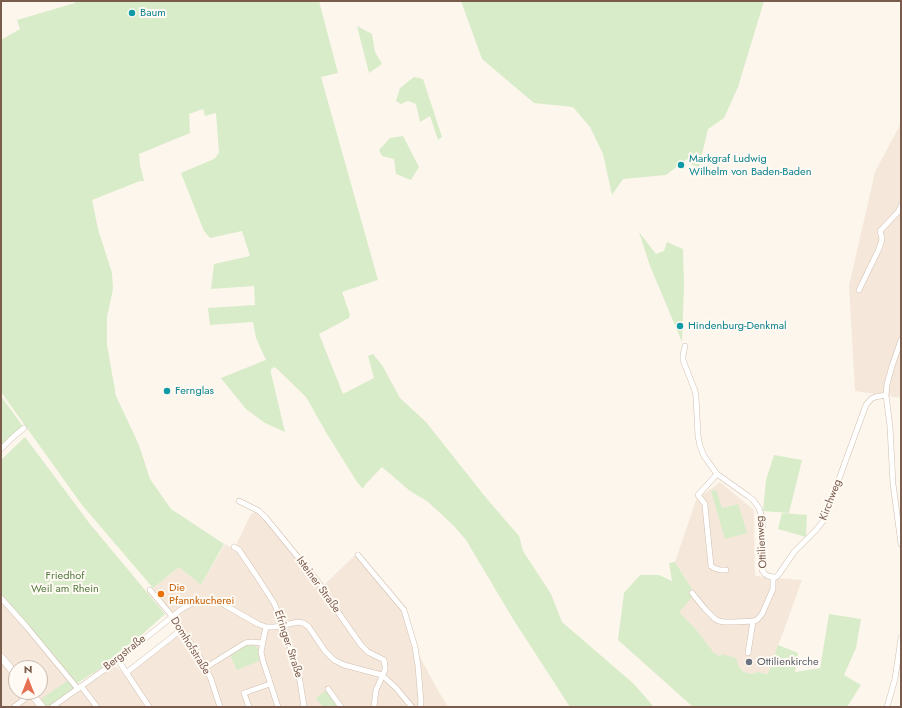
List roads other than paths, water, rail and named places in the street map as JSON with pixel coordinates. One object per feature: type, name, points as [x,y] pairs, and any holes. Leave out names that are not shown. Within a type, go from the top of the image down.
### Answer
[{"type":"street","points":[[859,290],[881,243],[882,238],[880,231],[898,212],[901,206]]},
{"type":"street","points":[[901,340],[887,384],[886,395],[890,427],[893,484],[901,544]]},
{"type":"street","points":[[685,346],[683,360],[695,391],[700,446],[704,456],[717,474],[698,495],[705,504],[711,566],[720,570],[726,570]]},
{"type":"street","name":"Kirchweg","points":[[773,577],[776,576],[794,552],[824,520],[866,405],[875,396],[886,395]]},
{"type":"street","points":[[1,449],[24,428]]},
{"type":"street","name":"Ottilienweg","points":[[717,474],[753,500],[759,508],[762,522],[762,570],[768,576],[773,577]]},
{"type":"street","name":"Isteiner Straße","points":[[239,501],[263,514],[319,583],[361,645],[368,652],[384,660],[385,666],[382,676]]},
{"type":"street","name":"Efringer Straße","points":[[234,547],[239,550],[274,603],[295,661],[304,707]]},
{"type":"street","points":[[358,555],[404,610],[415,647],[418,666],[420,707]]},
{"type":"street","points":[[692,593],[715,619],[723,622],[753,622],[762,614],[773,588],[773,577]]},
{"type":"street","name":"Domhofstraße","points":[[150,590],[172,616],[199,656],[211,679],[220,707]]},
{"type":"street","points":[[1,598],[97,707]]},
{"type":"street","name":"Bergstraße","points":[[52,707],[118,660],[172,616],[191,604],[199,601],[216,602],[224,605],[266,627]]},
{"type":"street","points":[[278,707],[262,661],[262,643],[266,627],[282,626],[298,622],[308,626],[325,651],[334,660],[350,667],[382,676],[396,688],[412,707]]},
{"type":"street","points":[[748,653],[753,622]]},
{"type":"street","name":"Bergstraße","points":[[126,673],[181,630]]},
{"type":"street","points":[[886,707],[895,679],[901,638]]},
{"type":"street","points":[[205,668],[245,643],[262,643]]},
{"type":"street","points":[[1,658],[8,666]]},
{"type":"street","points":[[118,660],[149,707]]},
{"type":"street","points":[[374,707],[376,690],[382,676]]},
{"type":"street","points":[[249,706],[244,693],[270,684]]},
{"type":"street","points":[[328,689],[341,707]]},
{"type":"street","points":[[14,707],[22,700]]},
{"type":"place","name":"Baum","points":[[132,13]]},
{"type":"place","name":"Markgraf Ludwig Wilhelm von Baden-Baden","points":[[681,165]]},
{"type":"place","name":"Hindenburg-Denkmal","points":[[680,326]]},
{"type":"place","name":"Fernglas","points":[[167,391]]},
{"type":"place","name":"Die Pfannkucherei","points":[[161,594]]},
{"type":"place","name":"Ottilienkirche","points":[[749,662]]},
{"type":"park label","name":"Friedhof Weil am Rhein","points":[[65,582]]}]
